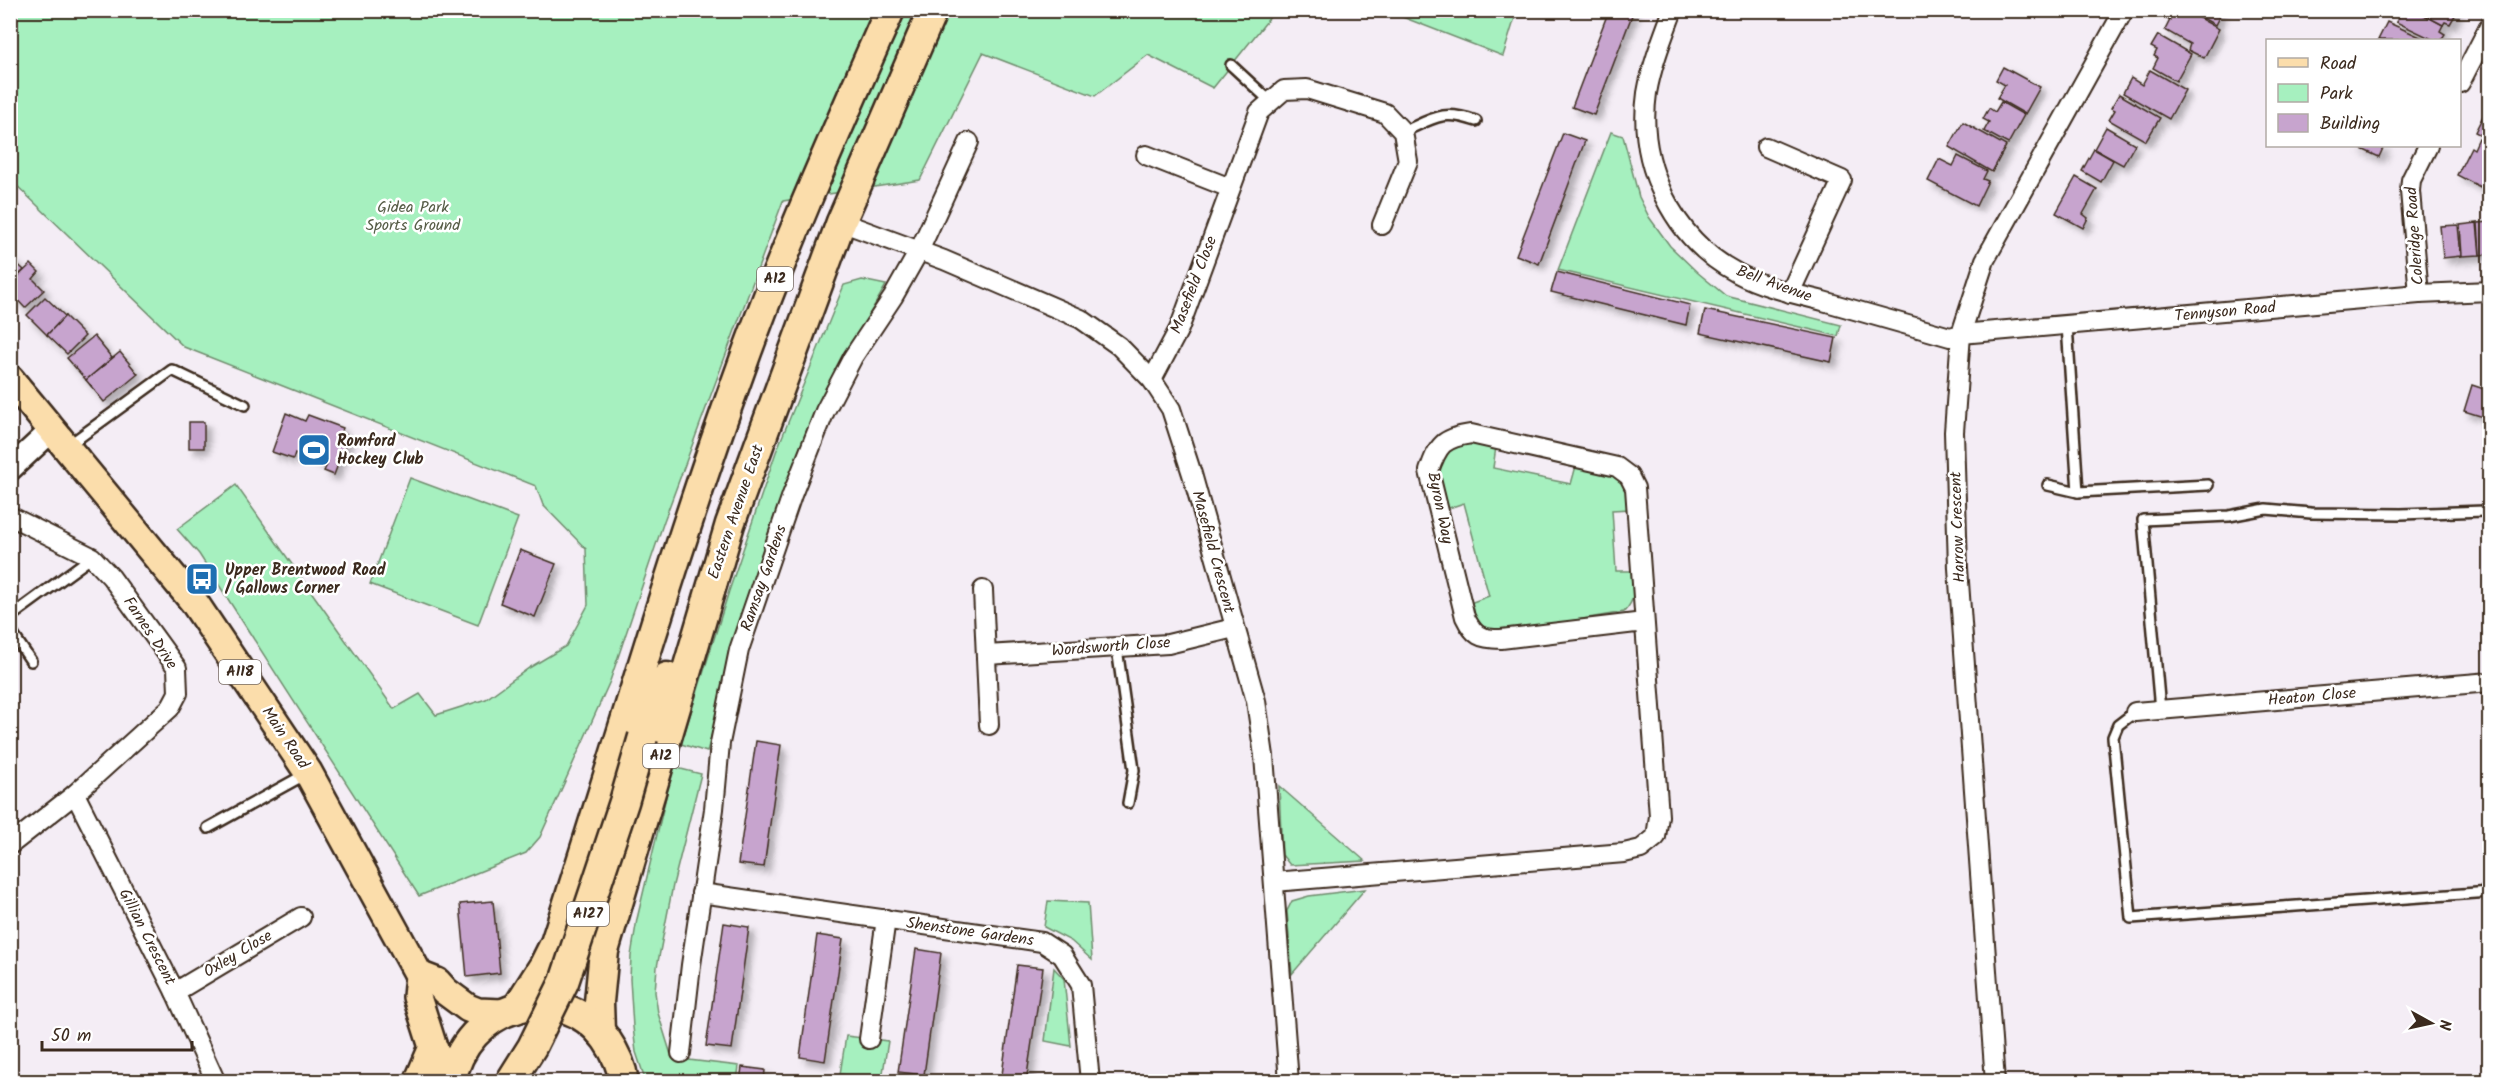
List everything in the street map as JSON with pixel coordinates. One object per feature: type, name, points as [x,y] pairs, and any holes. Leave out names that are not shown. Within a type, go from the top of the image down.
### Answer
[{"type":"highway","name":"A12","points":[[509,1011],[547,950],[739,374],[807,198],[891,10]]},
{"type":"highway","name":"Eastern Avenue East","points":[[600,1032],[600,987],[604,951],[730,524],[841,222],[933,10]]},
{"type":"highway","name":"A127","points":[[643,737],[730,524]]},
{"type":"highway","name":"A127","points":[[510,1082],[532,1047],[564,982],[621,813],[643,737],[678,554]]},
{"type":"highway","points":[[450,1082],[461,1050],[472,1035],[486,1022],[509,1011],[528,1006],[554,1007],[579,1016],[600,1032],[614,1051],[624,1079]]},
{"type":"main road","name":"Main Road","points":[[10,379],[194,602],[308,772],[419,975],[417,997],[433,1047],[450,1082]]},
{"type":"main road","points":[[419,975],[437,982],[468,1008],[489,1013],[509,1011]]},
{"type":"main road","points":[[418,1082],[433,1047]]},
{"type":"street","name":"Bell Avenue","points":[[1673,10],[1652,69],[1647,94],[1646,118],[1650,164],[1670,208],[1702,249],[1738,274],[1790,292],[1950,337],[1961,334]]},
{"type":"street","name":"Harrow Crescent","points":[[1995,1082],[1958,568],[1954,432],[1961,334],[1985,260],[2124,10]]},
{"type":"street","points":[[2461,82],[2490,25]]},
{"type":"street","points":[[1270,101],[1284,90],[1307,89],[1385,113],[1403,132],[1408,161],[1382,225]]},
{"type":"street","name":"Masefield Close","points":[[1152,380],[1179,329],[1259,112],[1270,101]]},
{"type":"street","name":"Ramsay Gardens","points":[[681,1053],[714,809],[720,743],[739,650],[766,568],[825,411],[853,357],[893,297],[919,251],[969,142]]},
{"type":"street","points":[[1766,147],[1842,180],[1790,292]]},
{"type":"street","name":"Coleridge Road","points":[[2420,294],[2409,191],[2411,180],[2428,147]]},
{"type":"street","points":[[1146,154],[1230,188]]},
{"type":"street","name":"Masefield Crescent","points":[[841,222],[1017,290],[1081,319],[1119,346],[1152,380],[1171,409],[1256,701],[1264,756],[1275,882],[1289,1082]]},
{"type":"street","name":"Tennyson Road","points":[[1961,334],[2420,294],[2490,291]]},
{"type":"street","name":"Byron Way","points":[[1275,882],[1624,853],[1641,849],[1656,837],[1659,827],[1635,488],[1629,476],[1617,467],[1471,434],[1454,437],[1436,450],[1429,471],[1465,617],[1472,631],[1485,639],[1500,639],[1644,622]]},
{"type":"street","points":[[10,469],[60,438]]},
{"type":"street","name":"Farnes Drive","points":[[10,516],[92,557],[111,576],[177,668],[178,693],[170,708],[75,795],[10,845]]},
{"type":"street","points":[[983,590],[989,725]]},
{"type":"street","name":"Wordsworth Close","points":[[986,655],[1168,644],[1234,628]]},
{"type":"street","name":"Heaton Close","points":[[2135,712],[2490,682]]},
{"type":"street","name":"Gillian Crescent","points":[[75,795],[175,992],[216,1082]]},
{"type":"street","name":"Shenstone Gardens","points":[[701,893],[1042,942],[1062,955],[1081,985],[1090,1082]]},
{"type":"street","name":"Oxley Close","points":[[175,992],[301,917]]},
{"type":"street","name":"Shenstone Gardens","points":[[869,1039],[886,919]]},
{"type":"lane","points":[[1231,65],[1270,101]]},
{"type":"lane","points":[[1403,132],[1442,115],[1458,115],[1476,121]]},
{"type":"lane","points":[[2067,326],[2078,492]]},
{"type":"lane","points":[[60,438],[172,370],[245,405]]},
{"type":"lane","points":[[2048,485],[2078,492],[2208,485]]},
{"type":"lane","points":[[2160,710],[2143,520],[2229,516],[2266,509],[2311,513],[2379,514],[2484,511]]},
{"type":"lane","points":[[10,617],[92,557]]},
{"type":"lane","points":[[10,630],[31,661]]},
{"type":"lane","points":[[1117,648],[1134,770],[1128,803]]},
{"type":"lane","points":[[2135,712],[2118,725],[2113,738],[2131,918],[2490,892]]},
{"type":"lane","points":[[208,828],[308,772]]},
{"type":"green space","name":"Gidea Park Sports Ground","points":[[10,11],[1275,11],[1213,88],[1148,55],[1095,96],[983,53],[920,180],[783,201],[664,521],[610,681],[540,837],[526,853],[419,896],[199,554],[177,529],[236,485],[394,709],[420,694],[436,715],[486,699],[529,668],[566,646],[588,605],[586,549],[543,505],[536,486],[184,347],[11,180]]},
{"type":"green space","points":[[1387,11],[1517,11],[1503,56]]},
{"type":"green space","points":[[1611,132],[1623,136],[1639,197],[1649,217],[1670,246],[1697,272],[1726,296],[1841,325],[1838,336],[1558,270]]},
{"type":"green space","points":[[862,280],[886,285],[827,388],[742,620],[707,752],[681,744],[776,452],[844,285]]},
{"type":"green space","points":[[1463,443],[1496,447],[1493,468],[1571,484],[1576,466],[1608,472],[1620,479],[1625,486],[1630,509],[1612,510],[1616,571],[1634,571],[1635,583],[1633,598],[1624,612],[1506,632],[1489,630],[1476,622],[1470,603],[1489,596],[1464,503],[1446,509],[1439,479],[1439,470],[1445,454]]},
{"type":"green space","points":[[410,478],[518,518],[478,625],[370,584]]},
{"type":"green space","points":[[673,767],[701,774],[673,885],[657,967],[655,992],[658,1013],[672,1058],[739,1066],[737,1081],[646,1082],[636,1052],[630,979],[631,956],[637,919]]},
{"type":"green space","points":[[1279,786],[1365,861],[1290,865],[1282,855]]},
{"type":"green space","points":[[1365,889],[1292,974],[1287,911],[1292,901],[1309,896]]},
{"type":"green space","points":[[1048,901],[1088,903],[1092,960],[1071,941],[1044,927]]},
{"type":"green space","points":[[1054,968],[1064,979],[1071,1046],[1045,1041]]},
{"type":"green space","points":[[846,1036],[888,1041],[882,1079],[896,1081],[871,1081],[871,1078],[840,1074]]},
{"type":"building","points":[[1609,10],[1634,10],[1594,115],[1572,107]]},
{"type":"building","points":[[2169,10],[2185,10],[2219,29],[2204,58],[2188,50],[2190,44],[2165,30],[2170,20],[2165,17]]},
{"type":"building","points":[[2193,10],[2219,10],[2221,13],[2215,25],[2192,12]]},
{"type":"building","points":[[2402,10],[2415,10],[2443,25],[2440,31],[2445,34],[2442,39],[2432,39],[2396,22]]},
{"type":"building","points":[[2415,10],[2454,10],[2457,12],[2450,24],[2445,22],[2443,25]]},
{"type":"building","points":[[2387,22],[2425,39],[2378,39]]},
{"type":"building","points":[[2158,35],[2191,54],[2176,81],[2153,68],[2158,58],[2154,56],[2157,50],[2151,47]]},
{"type":"building","points":[[2003,67],[2040,87],[2025,114],[1997,98],[2005,85],[1996,80]]},
{"type":"building","points":[[2150,70],[2185,90],[2169,119],[2123,93],[2131,78],[2142,85]]},
{"type":"building","points":[[2119,94],[2160,118],[2146,141],[2109,120],[2115,110],[2111,108]]},
{"type":"building","points":[[2001,102],[2024,115],[2008,144],[1984,131],[1989,122],[1983,119],[1989,108],[1995,112]]},
{"type":"building","points":[[2490,104],[2490,140],[2475,132]]},
{"type":"building","points":[[1963,122],[2006,146],[1992,172],[1949,147]]},
{"type":"building","points":[[2106,127],[2135,144],[2123,165],[2094,149]]},
{"type":"building","points":[[1563,133],[1585,141],[1539,264],[1516,255]]},
{"type":"building","points":[[2479,138],[2490,143],[2490,166],[2486,173],[2490,175],[2490,192],[2457,175],[2471,147],[2474,149]]},
{"type":"building","points":[[2357,147],[2384,147],[2379,157]]},
{"type":"building","points":[[2094,149],[2113,160],[2101,182],[2082,171]]},
{"type":"building","points":[[1958,156],[1987,171],[1983,179],[1988,181],[1976,206],[1928,181],[1939,159],[1953,166]]},
{"type":"building","points":[[2076,177],[2097,189],[2083,214],[2088,218],[2083,228],[2056,213]]},
{"type":"building","points":[[2490,222],[2490,254],[2480,255],[2478,223]]},
{"type":"building","points":[[2477,223],[2480,255],[2462,256],[2460,225]]},
{"type":"building","points":[[2458,225],[2461,256],[2443,258],[2440,226]]},
{"type":"building","points":[[10,257],[24,270],[10,284]]},
{"type":"building","points":[[31,264],[39,272],[33,279],[44,290],[25,308],[10,292],[10,284]]},
{"type":"building","points":[[1557,272],[1690,305],[1686,325],[1551,292]]},
{"type":"building","points":[[45,297],[65,316],[47,335],[27,315]]},
{"type":"building","points":[[1705,310],[1836,338],[1831,362],[1700,333]]},
{"type":"building","points":[[65,316],[85,336],[67,354],[47,335]]},
{"type":"building","points":[[94,336],[112,358],[86,380],[67,358]]},
{"type":"building","points":[[120,352],[138,374],[104,402],[86,380]]},
{"type":"building","points":[[2472,385],[2487,390],[2484,398],[2490,400],[2490,419],[2464,411]]},
{"type":"building","points":[[286,413],[305,421],[308,415],[343,428],[341,433],[349,436],[334,475],[324,471],[327,465],[295,453],[293,459],[272,452]]},
{"type":"building","points":[[189,422],[204,422],[204,448],[189,448]]},
{"type":"building","points":[[520,550],[556,564],[535,617],[500,603]]},
{"type":"building","points":[[756,741],[781,745],[764,867],[738,864]]},
{"type":"building","points":[[493,901],[500,973],[467,977],[460,904]]},
{"type":"building","points":[[724,923],[749,927],[732,1049],[706,1046]]},
{"type":"building","points":[[817,935],[843,939],[825,1061],[800,1057]]},
{"type":"building","points":[[916,949],[941,953],[924,1075],[898,1072]]},
{"type":"building","points":[[1017,965],[1043,968],[1026,1082],[1001,1082]]},
{"type":"building","points":[[742,1067],[765,1070],[764,1082],[740,1082]]},
{"type":"place","name":"Romford Hockey Club","points":[[314,450]]},
{"type":"place","name":"Upper Brentwood Road / Gallows Corner","points":[[202,579]]}]
